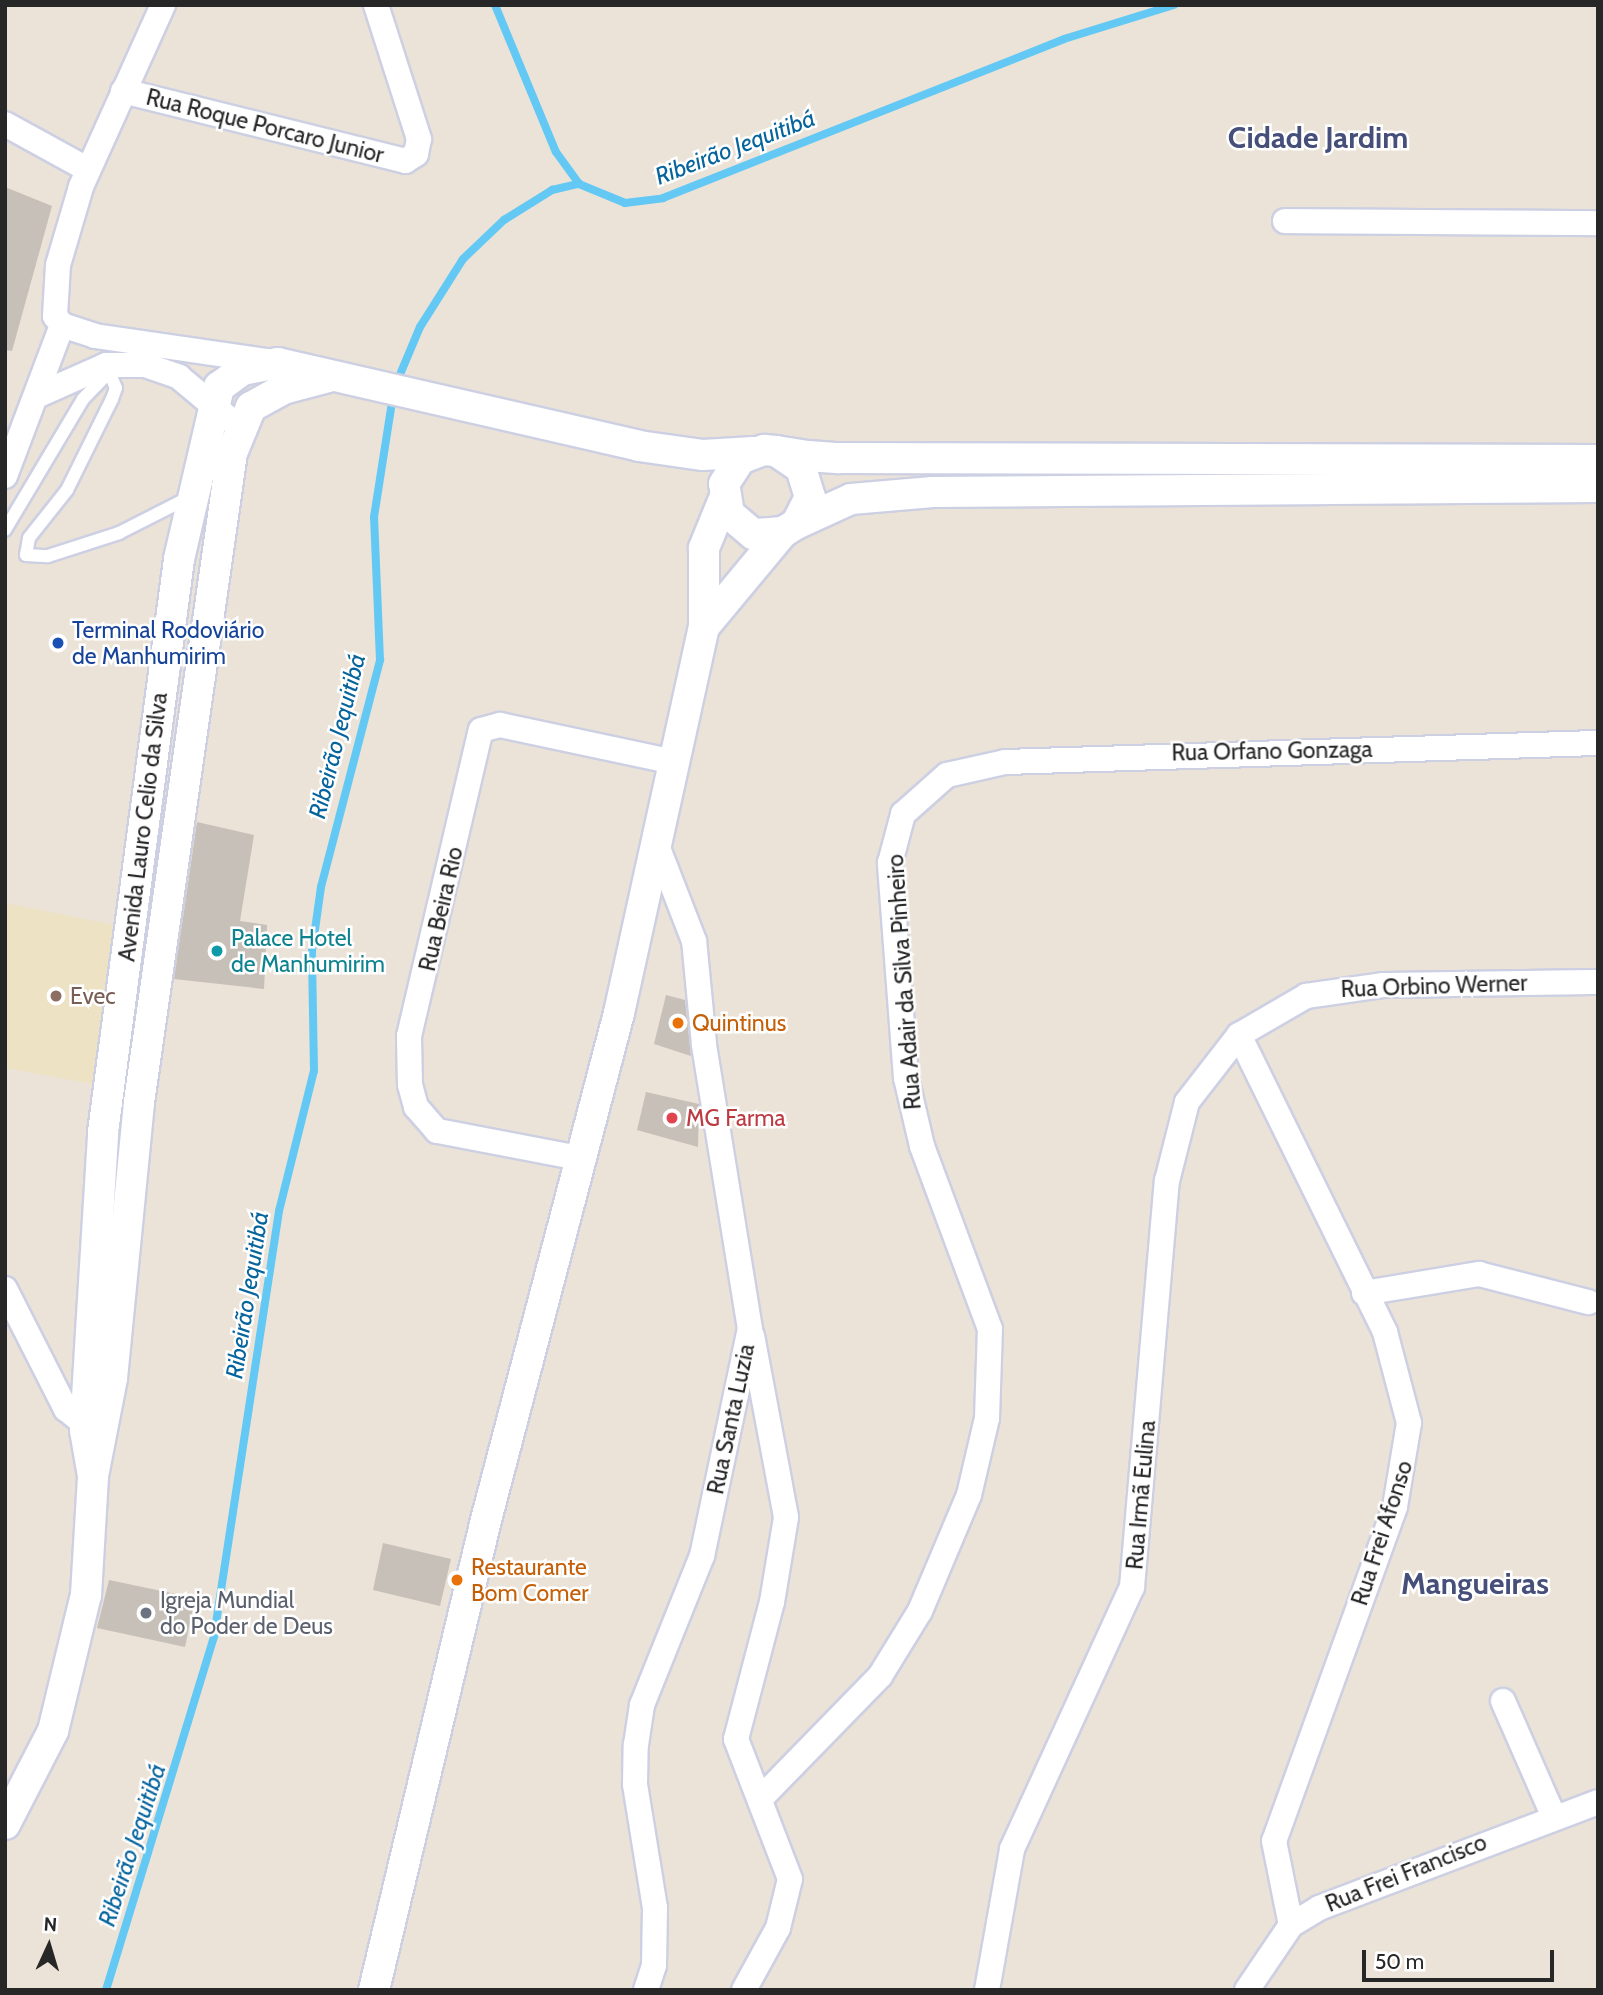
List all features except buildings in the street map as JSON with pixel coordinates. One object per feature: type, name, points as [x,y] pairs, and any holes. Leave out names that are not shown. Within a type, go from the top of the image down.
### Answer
[{"type":"street","name":"Rua Roque Porcaro Junior","points":[[62,325],[53,294],[87,169],[163,5]]},
{"type":"street","name":"Rua Roque Porcaro Junior","points":[[124,91],[405,161],[416,153],[419,139],[376,5]]},
{"type":"street","points":[[5,124],[87,169]]},
{"type":"street","points":[[1285,221],[1598,223]]},
{"type":"street","points":[[5,476],[41,394],[62,325],[121,360],[179,377],[214,401],[239,427]]},
{"type":"street","points":[[41,394],[65,378],[121,360],[278,363]]},
{"type":"street","name":"Avenida Lauro Celio da Silva","points":[[5,1824],[41,1761],[71,1669],[86,1595],[94,1433],[89,1312],[103,1132],[172,609],[214,401],[234,374],[278,363],[345,378]]},
{"type":"street","points":[[345,378],[639,446],[703,455],[765,452],[839,458],[1598,460]]},
{"type":"street","name":"Avenida Lauro Celio da Silva","points":[[94,1433],[119,1314],[136,1136],[170,882],[208,613],[239,427],[251,407],[270,394],[345,378]]},
{"type":"street","points":[[639,446],[724,496],[729,514],[752,534],[789,528],[851,499],[933,492],[1598,487]]},
{"type":"street","points":[[374,1990],[656,843],[704,627],[701,571],[730,470],[765,452],[796,462],[808,481],[807,504],[704,627]]},
{"type":"street","points":[[172,609],[208,613]]},
{"type":"street","name":"Rua Beira Rio","points":[[579,1158],[437,1131],[416,1107],[410,1086],[409,1036],[481,730],[500,725],[674,762]]},
{"type":"street","name":"Rua Orfano Gonzaga","points":[[947,775],[1006,762],[1096,756],[1598,743]]},
{"type":"street","points":[[154,749],[190,752]]},
{"type":"street","name":"Rua Adair da Silva Pinheiro","points":[[762,1797],[880,1676],[920,1611],[969,1495],[987,1418],[990,1329],[909,1102],[890,863],[903,814],[947,775]]},
{"type":"street","name":"Rua Santa Luzia","points":[[646,1990],[656,1946],[635,1784],[642,1705],[702,1556],[750,1329],[707,1069],[694,941],[656,843]]},
{"type":"street","points":[[138,879],[170,882]]},
{"type":"street","name":"Rua Orbino Werner","points":[[1239,1035],[1276,1009],[1335,989],[1598,982]]},
{"type":"street","name":"Rua Frei Afonso","points":[[1239,1035],[1364,1293],[1401,1376],[1409,1450],[1395,1507],[1274,1841],[1292,1925]]},
{"type":"street","name":"Rua Irmã Eulina","points":[[987,1990],[1012,1849],[1132,1587],[1167,1181],[1187,1102],[1239,1035]]},
{"type":"street","points":[[103,1132],[136,1136]]},
{"type":"street","points":[[1364,1293],[1479,1274],[1588,1302]]},
{"type":"street","points":[[5,1289],[66,1409],[94,1433]]},
{"type":"street","points":[[89,1312],[119,1314]]},
{"type":"street","points":[[744,1990],[778,1928],[790,1879],[762,1797],[736,1739],[772,1602],[786,1517],[750,1329]]},
{"type":"street","points":[[1503,1701],[1553,1815]]},
{"type":"street","name":"Rua Frei Francisco","points":[[1247,1990],[1292,1925],[1319,1908],[1553,1815],[1598,1802]]},
{"type":"lane","points":[[121,360],[113,399],[66,490],[29,538],[26,555],[48,556],[119,533],[195,495]]},
{"type":"lane","points":[[5,530],[91,387],[121,360]]},
{"type":"shaded area","name":"Evec","points":[[5,903],[115,925],[98,1085],[5,1068]]},
{"type":"waterway","points":[[495,5],[556,152],[579,184]]},
{"type":"waterway","name":"Ribeirão Jequitibá","points":[[396,384],[420,327],[463,259],[504,220],[552,190],[579,184],[625,203],[663,198],[1064,39],[1174,5]]},
{"type":"waterway","name":"Ribeirão Jequitibá","points":[[106,1990],[214,1636],[279,1211],[314,1071],[312,951],[321,887],[380,660],[374,517],[393,396]]},
{"type":"place","name":"Terminal Rodoviário de Manhumirim","points":[[58,643]]},
{"type":"place","name":"Palace Hotel de Manhumirim","points":[[217,951]]},
{"type":"place","name":"Evec","points":[[56,996]]},
{"type":"place","name":"Quintinus","points":[[678,1023]]},
{"type":"place","name":"MG Farma","points":[[672,1118]]},
{"type":"place","name":"Restaurante Bom Comer","points":[[457,1580]]},
{"type":"place","name":"Igreja Mundial do Poder de Deus","points":[[146,1613]]},
{"type":"district","name":"Cidade Jardim","points":[[1318,138]]},
{"type":"district","name":"Mangueiras","points":[[1475,1584]]}]
